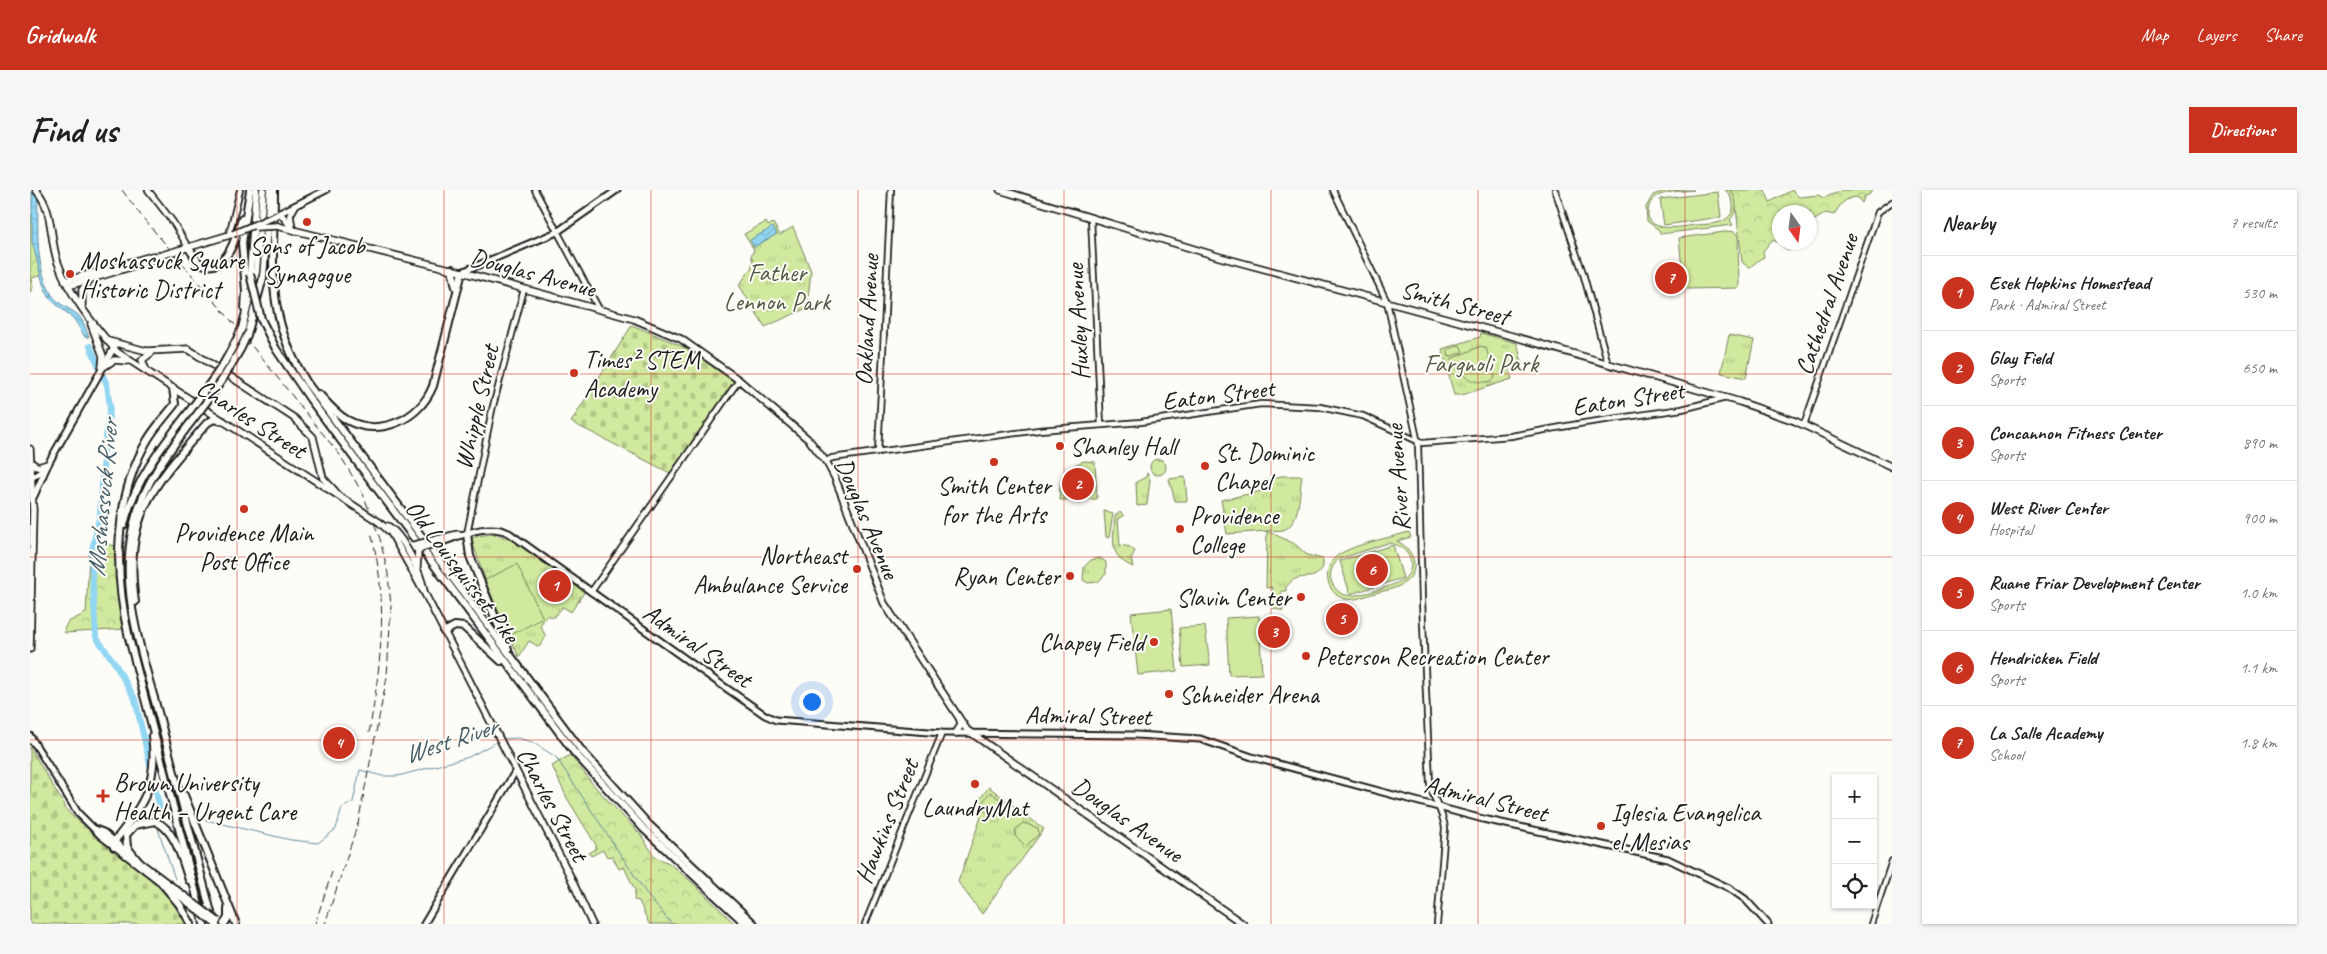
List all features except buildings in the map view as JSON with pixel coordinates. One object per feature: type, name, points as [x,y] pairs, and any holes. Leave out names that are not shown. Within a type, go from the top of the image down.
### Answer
[{"type":"highway","points":[[242,328],[246,294],[242,243],[250,190]]},
{"type":"highway","name":"Old Louisquisset Pike","points":[[256,190],[250,274],[261,319],[274,346],[310,399],[518,673],[572,740],[622,798],[754,924]]},
{"type":"highway","points":[[119,548],[128,510],[143,474],[216,375],[242,328],[256,272],[263,190]]},
{"type":"highway","points":[[227,906],[228,918],[219,923],[173,769],[137,628],[130,593],[128,567],[136,516],[156,469],[222,380],[247,335],[263,278],[270,190]]},
{"type":"highway","name":"Old Louisquisset Pike","points":[[274,190],[272,270],[274,302],[283,335],[297,367],[325,409],[570,747],[621,805],[746,924]]},
{"type":"highway","points":[[188,247],[194,259],[201,264],[213,265],[224,259],[232,246],[248,202]]},
{"type":"highway","points":[[452,269],[456,280],[456,298]]},
{"type":"highway","points":[[297,367],[331,407],[347,420],[374,427],[398,423],[417,410],[430,391],[462,272]]},
{"type":"highway","points":[[173,388],[175,404],[147,441],[123,507],[119,548],[120,601],[204,922]]},
{"type":"highway","points":[[137,628],[133,555],[138,526],[145,504],[164,473],[209,422],[214,419],[223,420]]},
{"type":"highway","points":[[465,534],[470,556],[502,638],[518,673]]},
{"type":"highway","points":[[444,632],[458,626],[466,628],[518,673]]},
{"type":"highway","points":[[114,844],[140,808],[151,781],[154,751],[149,715]]},
{"type":"highway","points":[[173,769],[227,906],[236,924]]},
{"type":"highway","points":[[140,862],[127,847],[127,834],[132,827],[142,822],[159,822],[173,838],[204,922]]},
{"type":"highway","points":[[162,883],[180,904],[192,924]]},
{"type":"main road","name":"Charles Street","points":[[37,190],[47,206],[54,249],[67,283],[82,308],[108,341],[132,363],[379,522],[390,532],[418,572],[425,594]]},
{"type":"main road","points":[[67,283],[249,228],[326,190]]},
{"type":"main road","points":[[462,272],[557,232],[617,190]]},
{"type":"main road","name":"Smith Street","points":[[1000,190],[1220,257],[1727,398],[1804,424],[1892,467]]},
{"type":"main road","points":[[290,227],[290,215],[295,206]]},
{"type":"main road","points":[[279,214],[290,227]]},
{"type":"main road","name":"Douglas Avenue","points":[[249,228],[290,227],[452,269],[636,320],[690,343],[739,380],[809,440],[826,461],[835,478],[884,603],[970,733],[1001,752],[1243,924]]},
{"type":"main road","points":[[67,283],[92,279],[153,260],[159,256]]},
{"type":"main road","points":[[82,308],[82,288],[92,279]]},
{"type":"main road","points":[[90,319],[103,356],[102,368]]},
{"type":"main road","points":[[32,502],[48,464],[115,346],[155,352]]},
{"type":"main road","points":[[149,373],[142,365],[142,360],[146,354],[185,348],[298,421],[314,438],[320,467],[326,482],[342,498]]},
{"type":"main road","points":[[102,368],[116,360],[132,363]]},
{"type":"main road","points":[[30,449],[32,502],[30,649]]},
{"type":"main road","points":[[30,462],[38,467],[48,464]]},
{"type":"main road","points":[[31,479],[42,472],[48,464]]},
{"type":"main road","points":[[303,473],[316,474],[320,467]]},
{"type":"main road","name":"Admiral Street","points":[[403,550],[487,529],[505,531],[770,718],[788,722],[942,733],[1136,734],[1194,738],[1252,757],[1499,823],[1668,859],[1729,888],[1745,900],[1768,924]]},
{"type":"main road","name":"Admiral Street","points":[[417,548],[431,543]]},
{"type":"main road","points":[[417,548],[416,562],[418,572]]},
{"type":"main road","name":"Charles Street","points":[[403,550],[498,740],[571,878],[592,924]]},
{"type":"main road","points":[[956,733],[960,720]]},
{"type":"main road","points":[[30,736],[70,803],[96,829],[104,832],[114,844],[162,883],[219,923]]},
{"type":"main road","points":[[424,924],[515,772]]},
{"type":"main road","points":[[114,844],[140,862],[192,904]]},
{"type":"street","points":[[148,190],[176,226],[188,247]]},
{"type":"street","points":[[231,234],[240,190]]},
{"type":"street","points":[[535,190],[596,300],[599,309]]},
{"type":"street","name":"Oakland Avenue","points":[[878,452],[891,190]]},
{"type":"street","name":"River Avenue","points":[[1333,190],[1387,302],[1418,443],[1422,601],[1430,784],[1445,828],[1437,924]]},
{"type":"street","points":[[1555,190],[1582,270],[1608,364]]},
{"type":"street","name":"Cathedral Avenue","points":[[1804,424],[1878,212],[1892,202]]},
{"type":"street","name":"Huxley Avenue","points":[[1091,218],[1101,425]]},
{"type":"street","name":"Whipple Street","points":[[465,534],[492,410],[524,289]]},
{"type":"street","points":[[590,592],[739,380]]},
{"type":"street","name":"Eaton Street","points":[[826,461],[832,458],[1039,430],[1146,422],[1261,404],[1324,407],[1363,416],[1418,443],[1511,436],[1615,418],[1682,409],[1727,398]]},
{"type":"street","name":"Hawkins Street","points":[[865,924],[942,733]]},
{"type":"street","points":[[1871,924],[1892,861]]},
{"type":"green space","points":[[1667,190],[1694,190],[1662,194],[1656,197],[1649,206],[1648,215],[1656,225],[1672,228],[1723,221],[1733,209],[1732,200],[1725,190],[1730,190],[1736,202],[1736,209],[1730,220],[1733,225],[1660,234],[1660,231],[1647,221],[1646,207],[1653,195]]},
{"type":"green space","points":[[1727,190],[1765,190],[1770,202],[1792,190],[1799,197],[1818,195],[1824,198],[1843,190],[1872,190],[1870,194],[1864,197],[1862,203],[1857,197],[1846,200],[1840,205],[1834,215],[1826,213],[1817,219],[1817,205],[1772,205],[1772,240],[1763,251],[1764,257],[1749,268],[1742,262],[1736,208]]},
{"type":"green space","points":[[1718,192],[1721,217],[1664,225],[1660,199]]},
{"type":"green space","points":[[32,215],[42,275],[32,278],[33,288],[30,292],[30,216]]},
{"type":"green space","name":"Father Lennon Park","points":[[766,222],[768,226],[773,223],[780,235],[793,227],[811,271],[807,308],[765,327],[739,285],[751,269],[753,261],[751,256],[754,250],[744,234]]},
{"type":"green space","points":[[1732,231],[1738,235],[1739,288],[1684,289],[1679,238]]},
{"type":"green space","points":[[632,325],[686,348],[734,382],[670,473],[571,422]]},
{"type":"green space","name":"Fargnoli Park","points":[[1481,333],[1517,343],[1522,362],[1508,366],[1512,379],[1462,395],[1454,395],[1442,349],[1480,337]]},
{"type":"green space","points":[[1729,335],[1754,340],[1746,378],[1721,373]]},
{"type":"green space","points":[[1460,345],[1463,352],[1449,357],[1447,350]]},
{"type":"green space","points":[[1481,346],[1486,348],[1495,377],[1492,381],[1473,381],[1459,371],[1451,359]]},
{"type":"green space","points":[[1158,459],[1164,461],[1166,467],[1164,473],[1158,475],[1152,473],[1150,467],[1152,461]]},
{"type":"green space","points":[[1084,461],[1095,462],[1097,499],[1060,500],[1061,481],[1067,471]]},
{"type":"green space","points":[[1147,473],[1150,480],[1147,505],[1137,506],[1136,482],[1146,477]]},
{"type":"green space","points":[[1281,476],[1302,476],[1298,507],[1289,527],[1283,530],[1227,534],[1221,500],[1262,491],[1261,482]]},
{"type":"green space","points":[[1185,477],[1187,501],[1175,501],[1169,479]]},
{"type":"green space","points":[[1104,511],[1113,514],[1109,538],[1106,537]]},
{"type":"green space","points":[[1120,512],[1124,516],[1118,518],[1120,545],[1130,547],[1135,551],[1131,559],[1133,567],[1120,558],[1114,547],[1115,516]]},
{"type":"green space","points":[[1267,531],[1295,544],[1307,555],[1323,559],[1323,567],[1317,574],[1295,579],[1286,587],[1286,591],[1281,591],[1283,611],[1273,608],[1272,587],[1266,588]]},
{"type":"green space","points":[[1409,532],[1411,537],[1397,541],[1408,549],[1414,561],[1413,572],[1404,583],[1390,590],[1360,598],[1345,599],[1333,592],[1327,574],[1332,561],[1337,556],[1352,548]],"holes":[[[1388,543],[1394,544],[1405,551],[1411,561],[1409,573],[1401,581],[1358,595],[1344,594],[1332,583],[1331,573],[1334,564],[1339,559]]]},
{"type":"green space","points":[[489,534],[509,538],[585,591],[571,612],[563,607],[553,618],[548,615],[540,625],[546,637],[539,647],[529,641],[519,657],[491,596],[471,538]]},
{"type":"green space","points":[[103,544],[118,546],[126,629],[65,633],[64,629],[68,622],[86,613],[89,556]]},
{"type":"green space","points":[[1393,545],[1403,578],[1350,594],[1340,561]]},
{"type":"green space","points":[[1100,558],[1106,562],[1106,574],[1098,582],[1088,583],[1083,580],[1084,567],[1091,560]]},
{"type":"green space","points":[[517,564],[543,618],[509,636],[485,580]]},
{"type":"green space","name":"Chapey Field","points":[[1171,609],[1177,671],[1138,675],[1131,613]]},
{"type":"green space","points":[[1259,616],[1262,674],[1229,675],[1226,618]]},
{"type":"green space","points":[[1205,626],[1210,665],[1183,667],[1179,628]]},
{"type":"green space","points":[[30,747],[69,813],[141,869],[172,902],[186,924],[30,924]]},
{"type":"green space","points":[[570,755],[596,788],[641,835],[655,857],[669,863],[693,883],[735,924],[649,924],[639,901],[634,900],[635,890],[624,867],[619,869],[612,856],[607,857],[603,850],[591,856],[589,853],[596,849],[596,845],[567,798],[552,766]]},
{"type":"green space","points":[[989,787],[1044,829],[982,914],[958,882],[981,817],[974,807]]},
{"type":"green space","points":[[990,792],[1002,801],[991,815],[979,807]]},
{"type":"green space","points":[[1023,823],[1038,828],[1039,834],[1026,846],[1015,836],[1016,829]]},
{"type":"water","points":[[32,190],[37,190],[39,256],[46,282],[55,299],[79,316],[84,323],[89,337],[85,337],[74,319],[50,299],[43,284],[32,241]]},
{"type":"water","points":[[773,227],[777,234],[754,247],[750,240]]},
{"type":"waterway","name":"Moshassuck River","points":[[90,346],[107,385],[110,407],[104,452],[100,515],[91,554],[96,637],[114,662],[135,699],[160,809]]},
{"type":"waterway","name":"West River","points":[[502,739],[518,738],[532,742],[556,757],[648,896],[672,924]]},
{"type":"waterway","name":"West River","points":[[197,818],[291,840],[318,843],[336,829],[342,808],[353,802],[360,770],[382,776],[398,776],[469,757],[498,741]]},
{"type":"waterway","name":"West River","points":[[160,819],[160,809],[167,810]]},
{"type":"waterway","name":"Moshassuck River","points":[[158,829],[175,879]]},
{"type":"railway","points":[[122,190],[143,218],[235,325],[340,455],[363,494],[380,539],[388,574],[391,606],[387,677],[358,823],[325,924]]},
{"type":"railway","points":[[369,733],[380,658],[381,633],[380,583],[371,533]]},
{"type":"railway","points":[[315,924],[332,872]]},
{"type":"place","name":"Sons of Jacob Synagogue","points":[[307,222]]},
{"type":"place","name":"Moshassuck Square Historic District","points":[[70,274]]},
{"type":"place","name":"La Salle Academy","points":[[1671,278]]},
{"type":"place","name":"Times² STEM Academy","points":[[574,373]]},
{"type":"place","name":"Shanley Hall","points":[[1060,446]]},
{"type":"place","name":"Smith Center for the Arts","points":[[994,462]]},
{"type":"place","name":"St. Dominic Chapel","points":[[1205,466]]},
{"type":"place","name":"Glay Field","points":[[1078,484]]},
{"type":"place","name":"Providence Main Post Office","points":[[244,509]]},
{"type":"place","name":"Providence College","points":[[1180,529]]},
{"type":"place","name":"Northeast Ambulance Service","points":[[857,569]]},
{"type":"place","name":"Hendricken Field","points":[[1372,570]]},
{"type":"place","name":"Ryan Center","points":[[1070,576]]},
{"type":"place","name":"Esek Hopkins Homestead","points":[[555,586]]},
{"type":"place","name":"Slavin Center","points":[[1301,597]]},
{"type":"place","name":"Ruane Friar Development Center","points":[[1342,619]]},
{"type":"place","name":"Concannon Fitness Center","points":[[1274,632]]},
{"type":"place","name":"Chapey Field","points":[[1154,642]]},
{"type":"place","name":"Peterson Recreation Center","points":[[1306,656]]},
{"type":"place","name":"Schneider Arena","points":[[1169,694]]},
{"type":"place","name":"West River Center","points":[[339,743]]},
{"type":"place","name":"LaundryMat","points":[[975,784]]},
{"type":"place","name":"Brown University Health – Urgent Care","points":[[103,796]]},
{"type":"place","name":"Iglesia Evangelica el Mesias","points":[[1601,826]]}]
